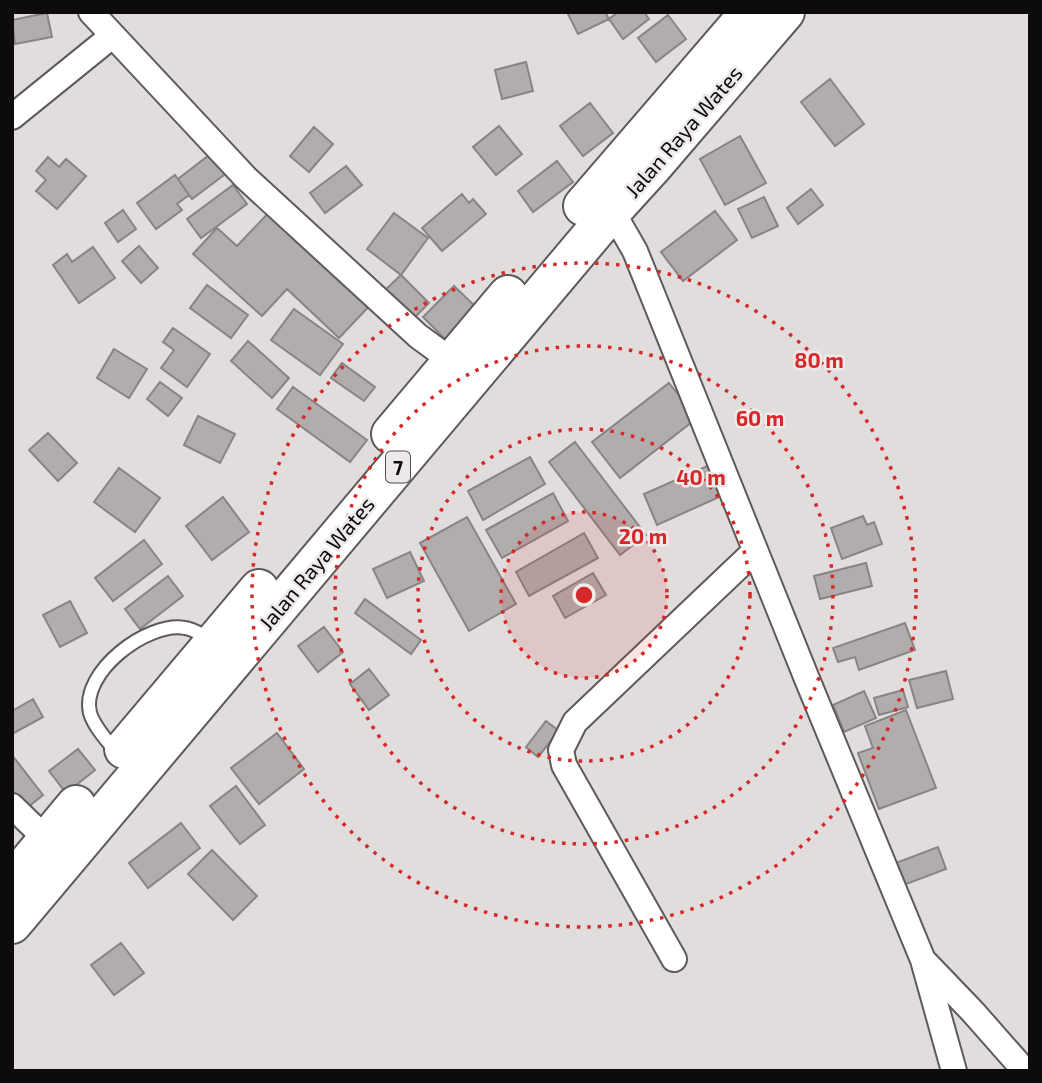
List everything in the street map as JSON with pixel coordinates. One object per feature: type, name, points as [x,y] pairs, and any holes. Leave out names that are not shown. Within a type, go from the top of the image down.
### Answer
[{"type":"highway","name":"Jalan Raya Wates","points":[[12,882],[214,640],[750,12]]},
{"type":"highway","name":"Jalan Raya Wates","points":[[12,924],[612,211],[785,12]]},
{"type":"street","points":[[91,12],[246,178],[418,336],[452,361]]},
{"type":"street","points":[[12,117],[111,36]]},
{"type":"street","points":[[612,211],[635,251],[923,960],[954,1071]]},
{"type":"street","points":[[674,959],[564,765],[561,750],[575,722],[755,551]]},
{"type":"street","points":[[12,806],[47,840]]},
{"type":"street","points":[[923,960],[1025,1071]]},
{"type":"lane","points":[[119,755],[90,714],[90,695],[101,673],[127,646],[161,630],[185,628],[214,640]]},
{"type":"building","points":[[567,12],[605,12],[609,19],[578,34]]},
{"type":"building","points":[[618,12],[644,12],[649,19],[623,39],[609,19]]},
{"type":"building","points":[[47,13],[52,37],[15,44],[12,20]]},
{"type":"building","points":[[668,15],[686,39],[656,62],[638,38]]},
{"type":"building","points":[[526,62],[533,91],[502,99],[495,70]]},
{"type":"building","points":[[830,79],[864,124],[835,146],[801,102]]},
{"type":"building","points":[[590,103],[613,133],[583,156],[560,126]]},
{"type":"building","points":[[499,126],[522,154],[496,175],[473,147]]},
{"type":"building","points":[[314,127],[333,144],[309,172],[290,156]]},
{"type":"building","points":[[740,136],[766,183],[725,205],[700,159]]},
{"type":"building","points":[[213,152],[228,172],[192,199],[178,179]]},
{"type":"building","points":[[48,157],[59,167],[66,159],[86,176],[57,209],[36,191],[46,180],[36,171]]},
{"type":"building","points":[[557,161],[573,182],[533,212],[518,191]]},
{"type":"building","points":[[346,166],[362,185],[325,213],[310,193]]},
{"type":"building","points":[[175,175],[189,195],[177,204],[182,210],[156,229],[137,203]]},
{"type":"building","points":[[233,185],[247,204],[201,238],[187,219]]},
{"type":"building","points":[[811,189],[823,205],[798,224],[787,208]]},
{"type":"building","points":[[462,194],[469,203],[473,199],[486,214],[442,251],[422,228]]},
{"type":"building","points":[[764,197],[778,226],[752,238],[738,209]]},
{"type":"building","points":[[274,207],[375,300],[339,338],[287,289],[262,316],[193,254],[217,228],[237,246]]},
{"type":"building","points":[[123,210],[136,229],[118,242],[105,223]]},
{"type":"building","points":[[715,211],[737,240],[683,281],[661,252]]},
{"type":"building","points":[[394,213],[428,238],[401,275],[367,249]]},
{"type":"building","points":[[139,246],[158,268],[141,283],[122,261]]},
{"type":"building","points":[[93,247],[115,278],[79,303],[53,265],[67,254],[72,262]]},
{"type":"building","points":[[401,275],[429,303],[410,322],[382,293]]},
{"type":"building","points":[[207,285],[248,315],[231,338],[190,308]]},
{"type":"building","points":[[454,286],[480,311],[448,342],[423,317]]},
{"type":"building","points":[[294,309],[343,344],[320,375],[271,340]]},
{"type":"building","points":[[173,328],[210,354],[187,387],[161,368],[174,350],[163,342]]},
{"type":"building","points":[[248,341],[289,378],[272,398],[231,361]]},
{"type":"building","points":[[114,349],[147,369],[129,398],[97,378]]},
{"type":"building","points":[[342,363],[375,387],[364,401],[331,378]]},
{"type":"building","points":[[160,382],[182,398],[168,416],[147,399]]},
{"type":"building","points":[[669,383],[697,418],[620,478],[592,442]]},
{"type":"building","points":[[293,387],[367,440],[350,462],[277,409]]},
{"type":"building","points":[[198,416],[235,434],[220,463],[184,445]]},
{"type":"building","points":[[48,433],[77,463],[58,481],[29,450]]},
{"type":"building","points":[[575,442],[646,535],[620,555],[549,462]]},
{"type":"building","points":[[530,457],[545,484],[483,520],[468,491]]},
{"type":"building","points":[[714,463],[728,493],[657,525],[644,494]]},
{"type":"building","points":[[119,468],[160,498],[135,532],[94,502]]},
{"type":"building","points":[[553,493],[568,521],[502,558],[486,530]]},
{"type":"building","points":[[223,497],[249,532],[212,560],[186,526]]},
{"type":"building","points":[[863,516],[867,525],[874,522],[882,544],[842,559],[831,528]]},
{"type":"building","points":[[467,517],[516,604],[469,631],[420,543]]},
{"type":"building","points":[[584,533],[598,558],[529,596],[516,572]]},
{"type":"building","points":[[144,540],[162,564],[113,601],[95,578]]},
{"type":"building","points":[[410,552],[424,581],[387,598],[373,569]]},
{"type":"building","points":[[866,563],[872,586],[820,599],[814,576]]},
{"type":"building","points":[[593,573],[606,595],[565,618],[553,596]]},
{"type":"building","points":[[168,576],[183,596],[140,629],[125,609]]},
{"type":"building","points":[[365,599],[421,640],[411,654],[355,613]]},
{"type":"building","points":[[70,601],[87,633],[60,647],[43,615]]},
{"type":"building","points":[[905,623],[915,650],[859,670],[855,657],[838,662],[833,648]]},
{"type":"building","points":[[324,627],[343,652],[318,672],[298,646]]},
{"type":"building","points":[[369,669],[389,695],[369,710],[350,684]]},
{"type":"building","points":[[946,671],[953,699],[917,708],[909,680]]},
{"type":"building","points":[[903,690],[908,707],[879,715],[874,698]]},
{"type":"building","points":[[864,691],[876,718],[844,732],[833,705]]},
{"type":"building","points":[[33,699],[43,717],[12,734],[12,711]]},
{"type":"building","points":[[906,710],[936,788],[879,809],[858,753],[873,748],[865,726]]},
{"type":"building","points":[[546,721],[559,731],[538,757],[526,747]]},
{"type":"building","points":[[277,733],[304,769],[259,804],[231,768]]},
{"type":"building","points":[[78,749],[95,770],[66,793],[49,771]]},
{"type":"building","points":[[12,755],[43,795],[23,811],[12,797]]},
{"type":"building","points":[[236,786],[265,825],[240,844],[210,806]]},
{"type":"building","points":[[181,823],[200,848],[148,888],[129,863]]},
{"type":"building","points":[[938,847],[946,869],[901,886],[893,864]]},
{"type":"building","points":[[212,850],[257,896],[233,920],[188,874]]},
{"type":"building","points":[[121,943],[144,973],[114,995],[91,965]]}]
